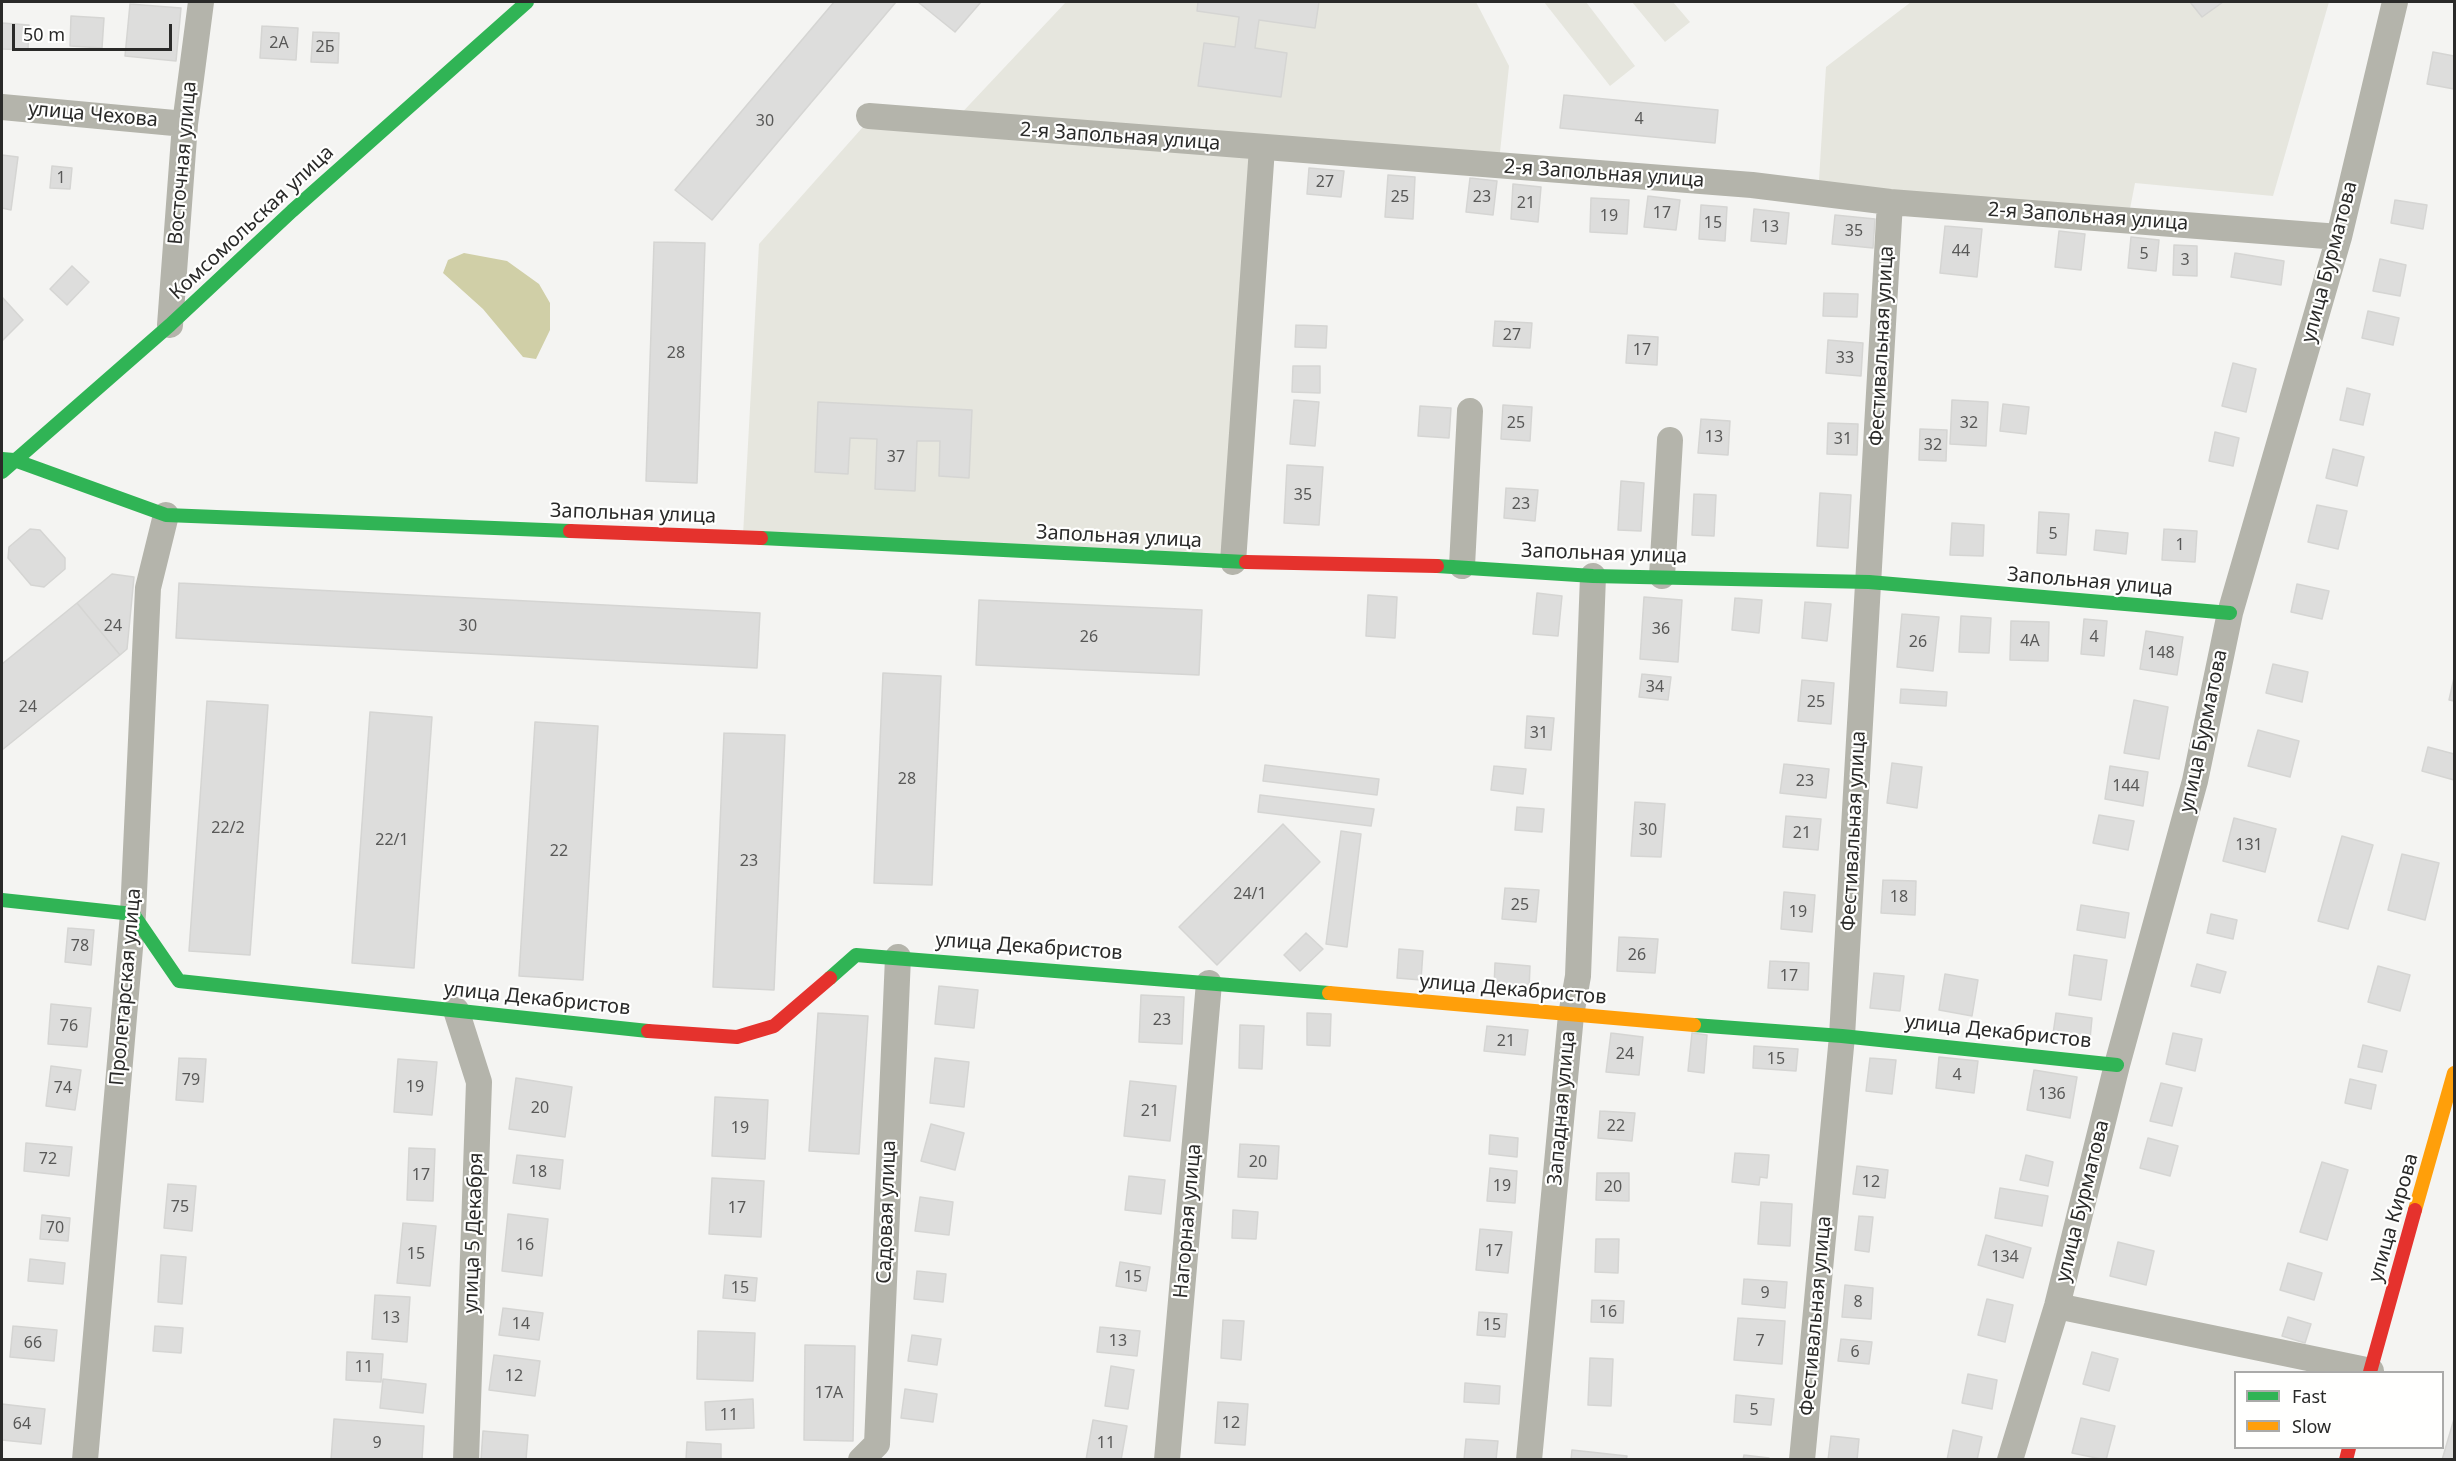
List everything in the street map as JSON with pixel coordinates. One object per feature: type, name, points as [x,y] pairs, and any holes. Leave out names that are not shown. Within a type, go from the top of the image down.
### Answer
[{"type":"street","name":"Восточная улица","points":[[170,325],[185,123],[201,2]]},
{"type":"street","name":"Комсомольская улица","points":[[2,472],[8,459],[170,325],[292,211],[527,2]]},
{"type":"street","name":"улица Бурматова","points":[[2010,1460],[2056,1306],[2117,1065],[2195,781],[2230,614],[2339,237],[2395,2]]},
{"type":"street","name":"улица Чехова","points":[[2,107],[185,123]]},
{"type":"street","name":"2-я Запольная улица","points":[[869,116],[1752,185],[1890,202],[2339,237]]},
{"type":"street","points":[[1233,562],[1262,148]]},
{"type":"street","name":"Фестивальная улица","points":[[1802,1460],[1842,1036],[1890,202]]},
{"type":"street","points":[[1462,566],[1470,411]]},
{"type":"street","points":[[1662,576],[1670,440]]},
{"type":"street","name":"Запольная улица","points":[[8,459],[166,515],[838,541],[1233,562],[1462,566],[1593,576],[1869,582],[2230,614]]},
{"type":"street","name":"Пролетарская улица","points":[[85,1460],[133,914],[148,588],[166,515]]},
{"type":"street","name":"Западная улица","points":[[1528,1460],[1571,1015],[1578,976],[1593,576]]},
{"type":"street","points":[[2,900],[133,914]]},
{"type":"street","name":"улица Декабристов","points":[[133,914],[179,981],[684,1035],[737,1037],[774,1026],[856,955],[1842,1036],[2117,1065]]},
{"type":"street","name":"Садовая улица","points":[[861,1460],[877,1444],[898,957]]},
{"type":"street","name":"Нагорная улица","points":[[1167,1460],[1209,983]]},
{"type":"street","name":"улица 5 Декабря","points":[[456,1010],[479,1082],[466,1460]]},
{"type":"street","name":"улица Кирова","points":[[2370,1371],[2454,1073]]},
{"type":"street","points":[[2056,1306],[2365,1371]]},
{"type":"shaded area","points":[[1066,2],[1476,2],[1509,66],[1499,162],[955,120]]},
{"type":"shaded area","points":[[1544,2],[1586,2],[1635,66],[1610,86]]},
{"type":"shaded area","points":[[1632,2],[1673,2],[1690,22],[1665,42]]},
{"type":"shaded area","points":[[1911,2],[2329,2],[2273,196],[2135,183],[2129,214],[1818,196],[1826,67]]},
{"type":"shaded area","points":[[870,119],[1256,152],[1229,562],[743,535],[759,244]]},
{"type":"shaded area","points":[[464,253],[507,261],[539,284],[550,303],[550,330],[536,359],[523,357],[483,309],[443,273],[448,260]]},
{"type":"building","points":[[834,2],[896,2],[712,220],[675,190]]},
{"type":"building","points":[[918,2],[981,2],[955,32]]},
{"type":"building","points":[[1198,2],[1319,2],[1315,28],[1259,20],[1255,48],[1287,53],[1281,97],[1198,86],[1204,43],[1235,47],[1239,17],[1197,11]]},
{"type":"building","points":[[2190,2],[2223,2],[2202,17]]},
{"type":"building","points":[[130,4],[181,8],[176,61],[125,56]]},
{"type":"building","points":[[71,16],[104,18],[102,48],[70,46]]},
{"type":"building","points":[[2,23],[29,25],[28,50],[2,49]]},
{"type":"building","points":[[262,26],[298,28],[296,60],[260,58]]},
{"type":"building","points":[[313,32],[339,33],[338,63],[311,62]]},
{"type":"building","points":[[2433,52],[2454,56],[2454,89],[2427,84]]},
{"type":"building","points":[[1564,95],[1718,110],[1715,143],[1560,128]]},
{"type":"building","points":[[2,155],[18,157],[11,210],[2,208]]},
{"type":"building","points":[[52,166],[72,168],[70,189],[50,188]]},
{"type":"building","points":[[1309,168],[1344,171],[1341,197],[1307,194]]},
{"type":"building","points":[[1388,175],[1415,177],[1413,219],[1385,217]]},
{"type":"building","points":[[1470,178],[1497,181],[1493,215],[1466,212]]},
{"type":"building","points":[[1513,184],[1541,187],[1538,222],[1511,219]]},
{"type":"building","points":[[1648,196],[1680,200],[1676,230],[1644,227]]},
{"type":"building","points":[[1591,198],[1629,200],[1627,234],[1590,232]]},
{"type":"building","points":[[2395,200],[2427,205],[2423,229],[2391,223]]},
{"type":"building","points":[[1701,205],[1727,207],[1725,241],[1699,239]]},
{"type":"building","points":[[1754,209],[1789,213],[1786,244],[1751,241]]},
{"type":"building","points":[[1835,215],[1875,219],[1873,248],[1832,244]]},
{"type":"building","points":[[1945,226],[1982,229],[1977,277],[1940,273]]},
{"type":"building","points":[[2059,231],[2085,234],[2081,270],[2055,267]]},
{"type":"building","points":[[2131,237],[2159,240],[2156,271],[2128,268]]},
{"type":"building","points":[[654,242],[705,243],[697,483],[646,481]]},
{"type":"building","points":[[2174,245],[2197,246],[2197,276],[2173,275]]},
{"type":"building","points":[[2235,253],[2284,261],[2281,285],[2231,277]]},
{"type":"building","points":[[2380,259],[2406,265],[2400,296],[2373,291]]},
{"type":"building","points":[[72,266],[89,282],[67,305],[50,289]]},
{"type":"building","points":[[1824,293],[1858,294],[1857,317],[1823,316]]},
{"type":"building","points":[[2,297],[23,320],[2,341]]},
{"type":"building","points":[[2368,311],[2399,318],[2393,345],[2362,338]]},
{"type":"building","points":[[1495,321],[1532,323],[1530,348],[1493,346]]},
{"type":"building","points":[[1296,325],[1327,326],[1326,348],[1295,347]]},
{"type":"building","points":[[1628,335],[1658,337],[1657,365],[1626,363]]},
{"type":"building","points":[[1828,340],[1863,343],[1861,376],[1826,373]]},
{"type":"building","points":[[2233,363],[2256,369],[2246,412],[2222,406]]},
{"type":"building","points":[[1293,366],[1320,366],[1320,393],[1292,392]]},
{"type":"building","points":[[2347,388],[2370,394],[2363,425],[2340,420]]},
{"type":"building","points":[[1294,400],[1319,402],[1315,446],[1290,444]]},
{"type":"building","points":[[1952,400],[1988,402],[1986,446],[1950,444]]},
{"type":"building","points":[[818,402],[972,410],[969,478],[939,476],[940,441],[917,441],[915,491],[875,489],[877,439],[850,438],[848,474],[815,472]]},
{"type":"building","points":[[2003,404],[2029,407],[2026,434],[2000,431]]},
{"type":"building","points":[[1503,405],[1532,407],[1530,441],[1501,439]]},
{"type":"building","points":[[1420,406],[1451,408],[1449,438],[1418,436]]},
{"type":"building","points":[[1701,419],[1730,421],[1728,455],[1698,453]]},
{"type":"building","points":[[1828,423],[1858,424],[1857,455],[1827,454]]},
{"type":"building","points":[[1920,429],[1947,430],[1946,461],[1919,460]]},
{"type":"building","points":[[2215,432],[2239,438],[2233,466],[2209,461]]},
{"type":"building","points":[[2333,449],[2364,457],[2357,486],[2326,478]]},
{"type":"building","points":[[1287,465],[1323,467],[1319,525],[1284,523]]},
{"type":"building","points":[[1621,481],[1644,483],[1641,531],[1618,530]]},
{"type":"building","points":[[1506,488],[1538,490],[1535,521],[1504,518]]},
{"type":"building","points":[[1820,493],[1851,495],[1848,548],[1817,546]]},
{"type":"building","points":[[1694,494],[1716,495],[1714,536],[1692,535]]},
{"type":"building","points":[[2317,505],[2347,511],[2338,549],[2308,542]]},
{"type":"building","points":[[2039,512],[2069,514],[2066,555],[2037,553]]},
{"type":"building","points":[[1952,523],[1984,525],[1983,556],[1950,555]]},
{"type":"building","points":[[30,529],[40,530],[65,558],[65,569],[44,587],[31,585],[8,558],[9,547]]},
{"type":"building","points":[[2164,529],[2197,531],[2195,562],[2162,560]]},
{"type":"building","points":[[2096,530],[2128,533],[2126,554],[2094,550]]},
{"type":"building","points":[[112,574],[134,577],[127,649],[120,655],[77,603]]},
{"type":"building","points":[[179,583],[760,613],[757,668],[176,638]]},
{"type":"building","points":[[2297,584],[2329,591],[2322,619],[2291,612]]},
{"type":"building","points":[[1537,593],[1562,596],[1558,636],[1533,634]]},
{"type":"building","points":[[1368,595],[1397,597],[1395,638],[1366,636]]},
{"type":"building","points":[[1644,597],[1682,600],[1678,662],[1640,659]]},
{"type":"building","points":[[1735,598],[1762,600],[1759,633],[1732,630]]},
{"type":"building","points":[[979,600],[1202,610],[1199,675],[976,665]]},
{"type":"building","points":[[1805,602],[1831,604],[1827,641],[1802,638]]},
{"type":"building","points":[[77,603],[120,655],[2,750],[2,664]]},
{"type":"building","points":[[1902,614],[1939,617],[1933,671],[1897,667]]},
{"type":"building","points":[[1961,616],[1991,618],[1989,653],[1959,652]]},
{"type":"building","points":[[2084,619],[2107,621],[2104,656],[2081,654]]},
{"type":"building","points":[[2011,621],[2049,622],[2048,661],[2010,660]]},
{"type":"building","points":[[2146,631],[2183,637],[2177,675],[2140,669]]},
{"type":"building","points":[[2273,664],[2308,672],[2302,702],[2266,693]]},
{"type":"building","points":[[883,673],[941,676],[932,885],[874,883]]},
{"type":"building","points":[[1642,674],[1671,677],[1668,700],[1639,697]]},
{"type":"building","points":[[2454,678],[2454,701],[2449,700]]},
{"type":"building","points":[[1802,680],[1834,683],[1831,724],[1798,721]]},
{"type":"building","points":[[1901,689],[1947,692],[1946,706],[1900,703]]},
{"type":"building","points":[[2134,700],[2168,707],[2159,759],[2124,753]]},
{"type":"building","points":[[207,701],[268,705],[250,955],[189,951]]},
{"type":"building","points":[[370,712],[432,717],[414,968],[352,963]]},
{"type":"building","points":[[1527,716],[1554,718],[1551,750],[1525,748]]},
{"type":"building","points":[[535,722],[598,726],[583,980],[519,976]]},
{"type":"building","points":[[2258,730],[2299,741],[2290,777],[2248,766]]},
{"type":"building","points":[[724,733],[785,735],[774,990],[713,987]]},
{"type":"building","points":[[2428,747],[2454,754],[2454,780],[2422,771]]},
{"type":"building","points":[[1892,763],[1922,767],[1917,808],[1887,803]]},
{"type":"building","points":[[1784,764],[1829,769],[1826,798],[1780,793]]},
{"type":"building","points":[[1265,765],[1379,779],[1377,795],[1263,781]]},
{"type":"building","points":[[1494,766],[1526,769],[1523,794],[1491,790]]},
{"type":"building","points":[[2110,766],[2148,772],[2143,806],[2105,799]]},
{"type":"building","points":[[1260,795],[1374,809],[1371,826],[1258,812]]},
{"type":"building","points":[[1635,802],[1665,804],[1661,857],[1631,856]]},
{"type":"building","points":[[1517,807],[1544,809],[1542,832],[1515,830]]},
{"type":"building","points":[[2099,815],[2134,821],[2128,850],[2093,843]]},
{"type":"building","points":[[1786,816],[1821,819],[1818,850],[1783,847]]},
{"type":"building","points":[[2234,818],[2276,829],[2265,872],[2223,861]]},
{"type":"building","points":[[1283,824],[1320,862],[1217,965],[1179,927]]},
{"type":"building","points":[[1341,831],[1361,834],[1347,947],[1326,944]]},
{"type":"building","points":[[2342,836],[2373,845],[2348,929],[2318,921]]},
{"type":"building","points":[[2402,854],[2439,863],[2425,920],[2388,910]]},
{"type":"building","points":[[1883,880],[1916,881],[1915,915],[1881,913]]},
{"type":"building","points":[[1505,888],[1539,890],[1536,922],[1502,919]]},
{"type":"building","points":[[1784,892],[1815,895],[1812,932],[1781,929]]},
{"type":"building","points":[[2081,905],[2129,913],[2125,938],[2077,930]]},
{"type":"building","points":[[2211,914],[2237,920],[2233,939],[2207,933]]},
{"type":"building","points":[[68,928],[94,930],[91,965],[65,962]]},
{"type":"building","points":[[1306,933],[1323,949],[1300,971],[1284,955]]},
{"type":"building","points":[[1619,937],[1658,939],[1655,973],[1617,971]]},
{"type":"building","points":[[1399,949],[1423,951],[1421,980],[1397,978]]},
{"type":"building","points":[[2074,955],[2107,960],[2101,1000],[2069,995]]},
{"type":"building","points":[[1770,961],[1809,963],[1808,990],[1768,988]]},
{"type":"building","points":[[1495,963],[1530,966],[1529,990],[1494,988]]},
{"type":"building","points":[[2197,964],[2226,972],[2220,993],[2191,986]]},
{"type":"building","points":[[2378,966],[2410,975],[2400,1011],[2368,1002]]},
{"type":"building","points":[[1874,973],[1904,976],[1900,1011],[1870,1008]]},
{"type":"building","points":[[1945,974],[1978,980],[1972,1016],[1939,1010]]},
{"type":"building","points":[[939,986],[978,990],[974,1028],[935,1024]]},
{"type":"building","points":[[1141,995],[1184,997],[1182,1044],[1139,1042]]},
{"type":"building","points":[[51,1004],[91,1008],[87,1047],[48,1044]]},
{"type":"building","points":[[818,1013],[868,1016],[859,1154],[809,1151]]},
{"type":"building","points":[[1307,1013],[1331,1014],[1330,1046],[1307,1045]]},
{"type":"building","points":[[2056,1013],[2092,1018],[2090,1039],[2053,1034]]},
{"type":"building","points":[[1240,1025],[1264,1026],[1262,1069],[1239,1068]]},
{"type":"building","points":[[1487,1026],[1528,1030],[1525,1055],[1484,1051]]},
{"type":"building","points":[[1611,1033],[1643,1037],[1639,1075],[1606,1072]]},
{"type":"building","points":[[1692,1033],[1707,1035],[1704,1073],[1688,1071]]},
{"type":"building","points":[[2173,1033],[2202,1039],[2195,1071],[2166,1064]]},
{"type":"building","points":[[2363,1045],[2387,1051],[2382,1072],[2358,1067]]},
{"type":"building","points":[[1754,1046],[1798,1049],[1796,1071],[1753,1068]]},
{"type":"building","points":[[1939,1057],[1978,1061],[1974,1093],[1936,1088]]},
{"type":"building","points":[[179,1058],[206,1059],[203,1102],[176,1100]]},
{"type":"building","points":[[935,1058],[969,1062],[964,1107],[930,1103]]},
{"type":"building","points":[[1870,1058],[1896,1060],[1892,1094],[1866,1091]]},
{"type":"building","points":[[398,1059],[437,1062],[432,1115],[394,1112]]},
{"type":"building","points":[[51,1066],[81,1070],[75,1110],[46,1106]]},
{"type":"building","points":[[2034,1070],[2077,1077],[2070,1118],[2027,1110]]},
{"type":"building","points":[[516,1078],[572,1087],[565,1137],[509,1129]]},
{"type":"building","points":[[2350,1079],[2376,1085],[2371,1109],[2345,1103]]},
{"type":"building","points":[[1130,1081],[1176,1086],[1170,1141],[1124,1136]]},
{"type":"building","points":[[2161,1083],[2182,1088],[2172,1126],[2150,1121]]},
{"type":"building","points":[[715,1097],[768,1100],[765,1159],[712,1156]]},
{"type":"building","points":[[1600,1111],[1635,1113],[1632,1141],[1598,1138]]},
{"type":"building","points":[[931,1124],[964,1133],[955,1170],[921,1161]]},
{"type":"building","points":[[1490,1135],[1518,1138],[1517,1157],[1489,1154]]},
{"type":"building","points":[[2148,1138],[2178,1146],[2170,1176],[2140,1168]]},
{"type":"building","points":[[26,1143],[72,1147],[69,1176],[24,1171]]},
{"type":"building","points":[[1240,1144],[1279,1146],[1277,1179],[1238,1177]]},
{"type":"building","points":[[409,1148],[435,1149],[433,1201],[407,1200]]},
{"type":"building","points":[[1735,1153],[1769,1155],[1767,1178],[1760,1177],[1759,1185],[1732,1182]]},
{"type":"building","points":[[517,1155],[563,1160],[560,1189],[513,1183]]},
{"type":"building","points":[[2026,1155],[2053,1162],[2048,1186],[2020,1180]]},
{"type":"building","points":[[2322,1162],[2348,1170],[2327,1240],[2300,1232]]},
{"type":"building","points":[[1857,1166],[1888,1170],[1885,1198],[1853,1194]]},
{"type":"building","points":[[1490,1168],[1517,1171],[1515,1203],[1487,1201]]},
{"type":"building","points":[[1597,1173],[1629,1173],[1629,1201],[1596,1200]]},
{"type":"building","points":[[1129,1176],[1165,1180],[1161,1214],[1125,1210]]},
{"type":"building","points":[[712,1178],[764,1181],[761,1237],[709,1234]]},
{"type":"building","points":[[168,1184],[196,1186],[192,1231],[164,1228]]},
{"type":"building","points":[[2000,1188],[2048,1196],[2042,1226],[1995,1218]]},
{"type":"building","points":[[920,1197],[953,1202],[949,1235],[915,1231]]},
{"type":"building","points":[[1761,1202],[1792,1204],[1790,1246],[1758,1244]]},
{"type":"building","points":[[1233,1210],[1258,1212],[1256,1239],[1232,1238]]},
{"type":"building","points":[[508,1214],[548,1219],[542,1276],[502,1271]]},
{"type":"building","points":[[42,1215],[70,1218],[68,1241],[40,1239]]},
{"type":"building","points":[[1859,1216],[1873,1217],[1869,1252],[1855,1250]]},
{"type":"building","points":[[403,1223],[436,1226],[430,1286],[397,1283]]},
{"type":"building","points":[[1480,1229],[1512,1232],[1508,1273],[1476,1270]]},
{"type":"building","points":[[1986,1235],[2031,1248],[2023,1278],[1978,1265]]},
{"type":"building","points":[[1596,1239],[1619,1239],[1618,1273],[1595,1272]]},
{"type":"building","points":[[2118,1242],[2154,1251],[2146,1285],[2110,1276]]},
{"type":"building","points":[[161,1255],[186,1257],[182,1304],[158,1302]]},
{"type":"building","points":[[30,1259],[65,1263],[63,1284],[28,1281]]},
{"type":"building","points":[[1120,1262],[1150,1267],[1146,1291],[1116,1286]]},
{"type":"building","points":[[2288,1263],[2322,1273],[2314,1300],[2280,1290]]},
{"type":"building","points":[[917,1271],[946,1274],[943,1302],[914,1299]]},
{"type":"building","points":[[725,1275],[757,1278],[755,1301],[723,1298]]},
{"type":"building","points":[[1744,1279],[1787,1282],[1785,1308],[1742,1304]]},
{"type":"building","points":[[1845,1285],[1873,1288],[1871,1319],[1842,1317]]},
{"type":"building","points":[[375,1295],[410,1297],[407,1342],[372,1339]]},
{"type":"building","points":[[1987,1299],[2013,1305],[2005,1342],[1978,1335]]},
{"type":"building","points":[[1592,1300],[1624,1301],[1623,1323],[1591,1322]]},
{"type":"building","points":[[503,1308],[543,1313],[539,1340],[499,1335]]},
{"type":"building","points":[[1479,1312],[1507,1314],[1505,1337],[1477,1335]]},
{"type":"building","points":[[2288,1317],[2311,1324],[2305,1343],[2282,1336]]},
{"type":"building","points":[[1738,1318],[1785,1321],[1782,1364],[1734,1360]]},
{"type":"building","points":[[1223,1320],[1244,1321],[1241,1360],[1221,1358]]},
{"type":"building","points":[[13,1326],[57,1330],[54,1361],[10,1357]]},
{"type":"building","points":[[155,1326],[183,1328],[181,1353],[153,1351]]},
{"type":"building","points":[[1100,1327],[1140,1331],[1137,1356],[1097,1352]]},
{"type":"building","points":[[698,1331],[755,1333],[753,1381],[697,1379]]},
{"type":"building","points":[[912,1335],[941,1339],[937,1365],[908,1361]]},
{"type":"building","points":[[1841,1339],[1872,1342],[1869,1364],[1838,1361]]},
{"type":"building","points":[[805,1345],[855,1346],[853,1441],[804,1440]]},
{"type":"building","points":[[347,1352],[383,1354],[381,1382],[346,1380]]},
{"type":"building","points":[[2092,1352],[2118,1359],[2109,1391],[2083,1384]]},
{"type":"building","points":[[494,1355],[540,1361],[535,1396],[489,1390]]},
{"type":"building","points":[[1590,1358],[1613,1359],[1611,1406],[1588,1405]]},
{"type":"building","points":[[1111,1366],[1134,1370],[1128,1409],[1105,1406]]},
{"type":"building","points":[[1968,1374],[1997,1380],[1992,1409],[1962,1403]]},
{"type":"building","points":[[383,1379],[426,1384],[423,1413],[380,1408]]},
{"type":"building","points":[[1465,1383],[1500,1386],[1499,1404],[1464,1402]]},
{"type":"building","points":[[905,1389],[937,1394],[933,1422],[901,1418]]},
{"type":"building","points":[[1736,1395],[1774,1399],[1771,1425],[1734,1422]]},
{"type":"building","points":[[753,1399],[754,1428],[706,1430],[705,1402]]},
{"type":"building","points":[[1218,1402],[1248,1404],[1245,1445],[1215,1443]]},
{"type":"building","points":[[2,1404],[45,1409],[41,1444],[2,1440]]},
{"type":"building","points":[[2081,1418],[2115,1426],[2106,1460],[2072,1453]]},
{"type":"building","points":[[334,1419],[424,1426],[422,1460],[331,1460]]},
{"type":"building","points":[[2454,1419],[2454,1460],[2442,1460]]},
{"type":"building","points":[[1093,1420],[1127,1426],[1121,1460],[1086,1460]]},
{"type":"building","points":[[1953,1430],[1982,1437],[1977,1460],[1947,1460]]},
{"type":"building","points":[[483,1431],[528,1435],[526,1460],[481,1460]]},
{"type":"building","points":[[1831,1436],[1859,1439],[1857,1460],[1828,1460]]},
{"type":"building","points":[[1466,1439],[1498,1441],[1496,1460],[1464,1460]]},
{"type":"building","points":[[687,1442],[721,1444],[721,1460],[686,1460]]},
{"type":"building","points":[[1572,1450],[1627,1456],[1626,1460],[1571,1460]]},
{"type":"building","points":[[1744,1455],[1769,1458],[1769,1460],[1743,1460]]},
{"type":"traffic: fast","points":[[2,472],[170,325],[292,211],[527,2]]},
{"type":"traffic: fast","points":[[2,459],[14,460],[166,515],[570,531]]},
{"type":"traffic: fast","points":[[761,538],[1246,562]]},
{"type":"traffic: fast","points":[[1437,566],[1593,576],[1869,582],[2230,613]]},
{"type":"traffic: fast","points":[[2,900],[133,914],[179,981],[648,1031]]},
{"type":"traffic: fast","points":[[830,978],[856,955],[1329,993]]},
{"type":"traffic: fast","points":[[1694,1025],[1842,1036],[2117,1065]]},
{"type":"traffic: slow","points":[[1329,993],[1694,1025]]},
{"type":"traffic: slow","points":[[2415,1210],[2454,1073]]},
{"type":"traffic: jam","points":[[570,531],[761,538]]},
{"type":"traffic: jam","points":[[1246,562],[1437,566]]},
{"type":"traffic: jam","points":[[648,1031],[737,1037],[774,1026],[830,978]]},
{"type":"traffic: jam","points":[[2370,1371],[2415,1210]]},
{"type":"traffic: jam","points":[[2346,1460],[2349,1449]]}]
